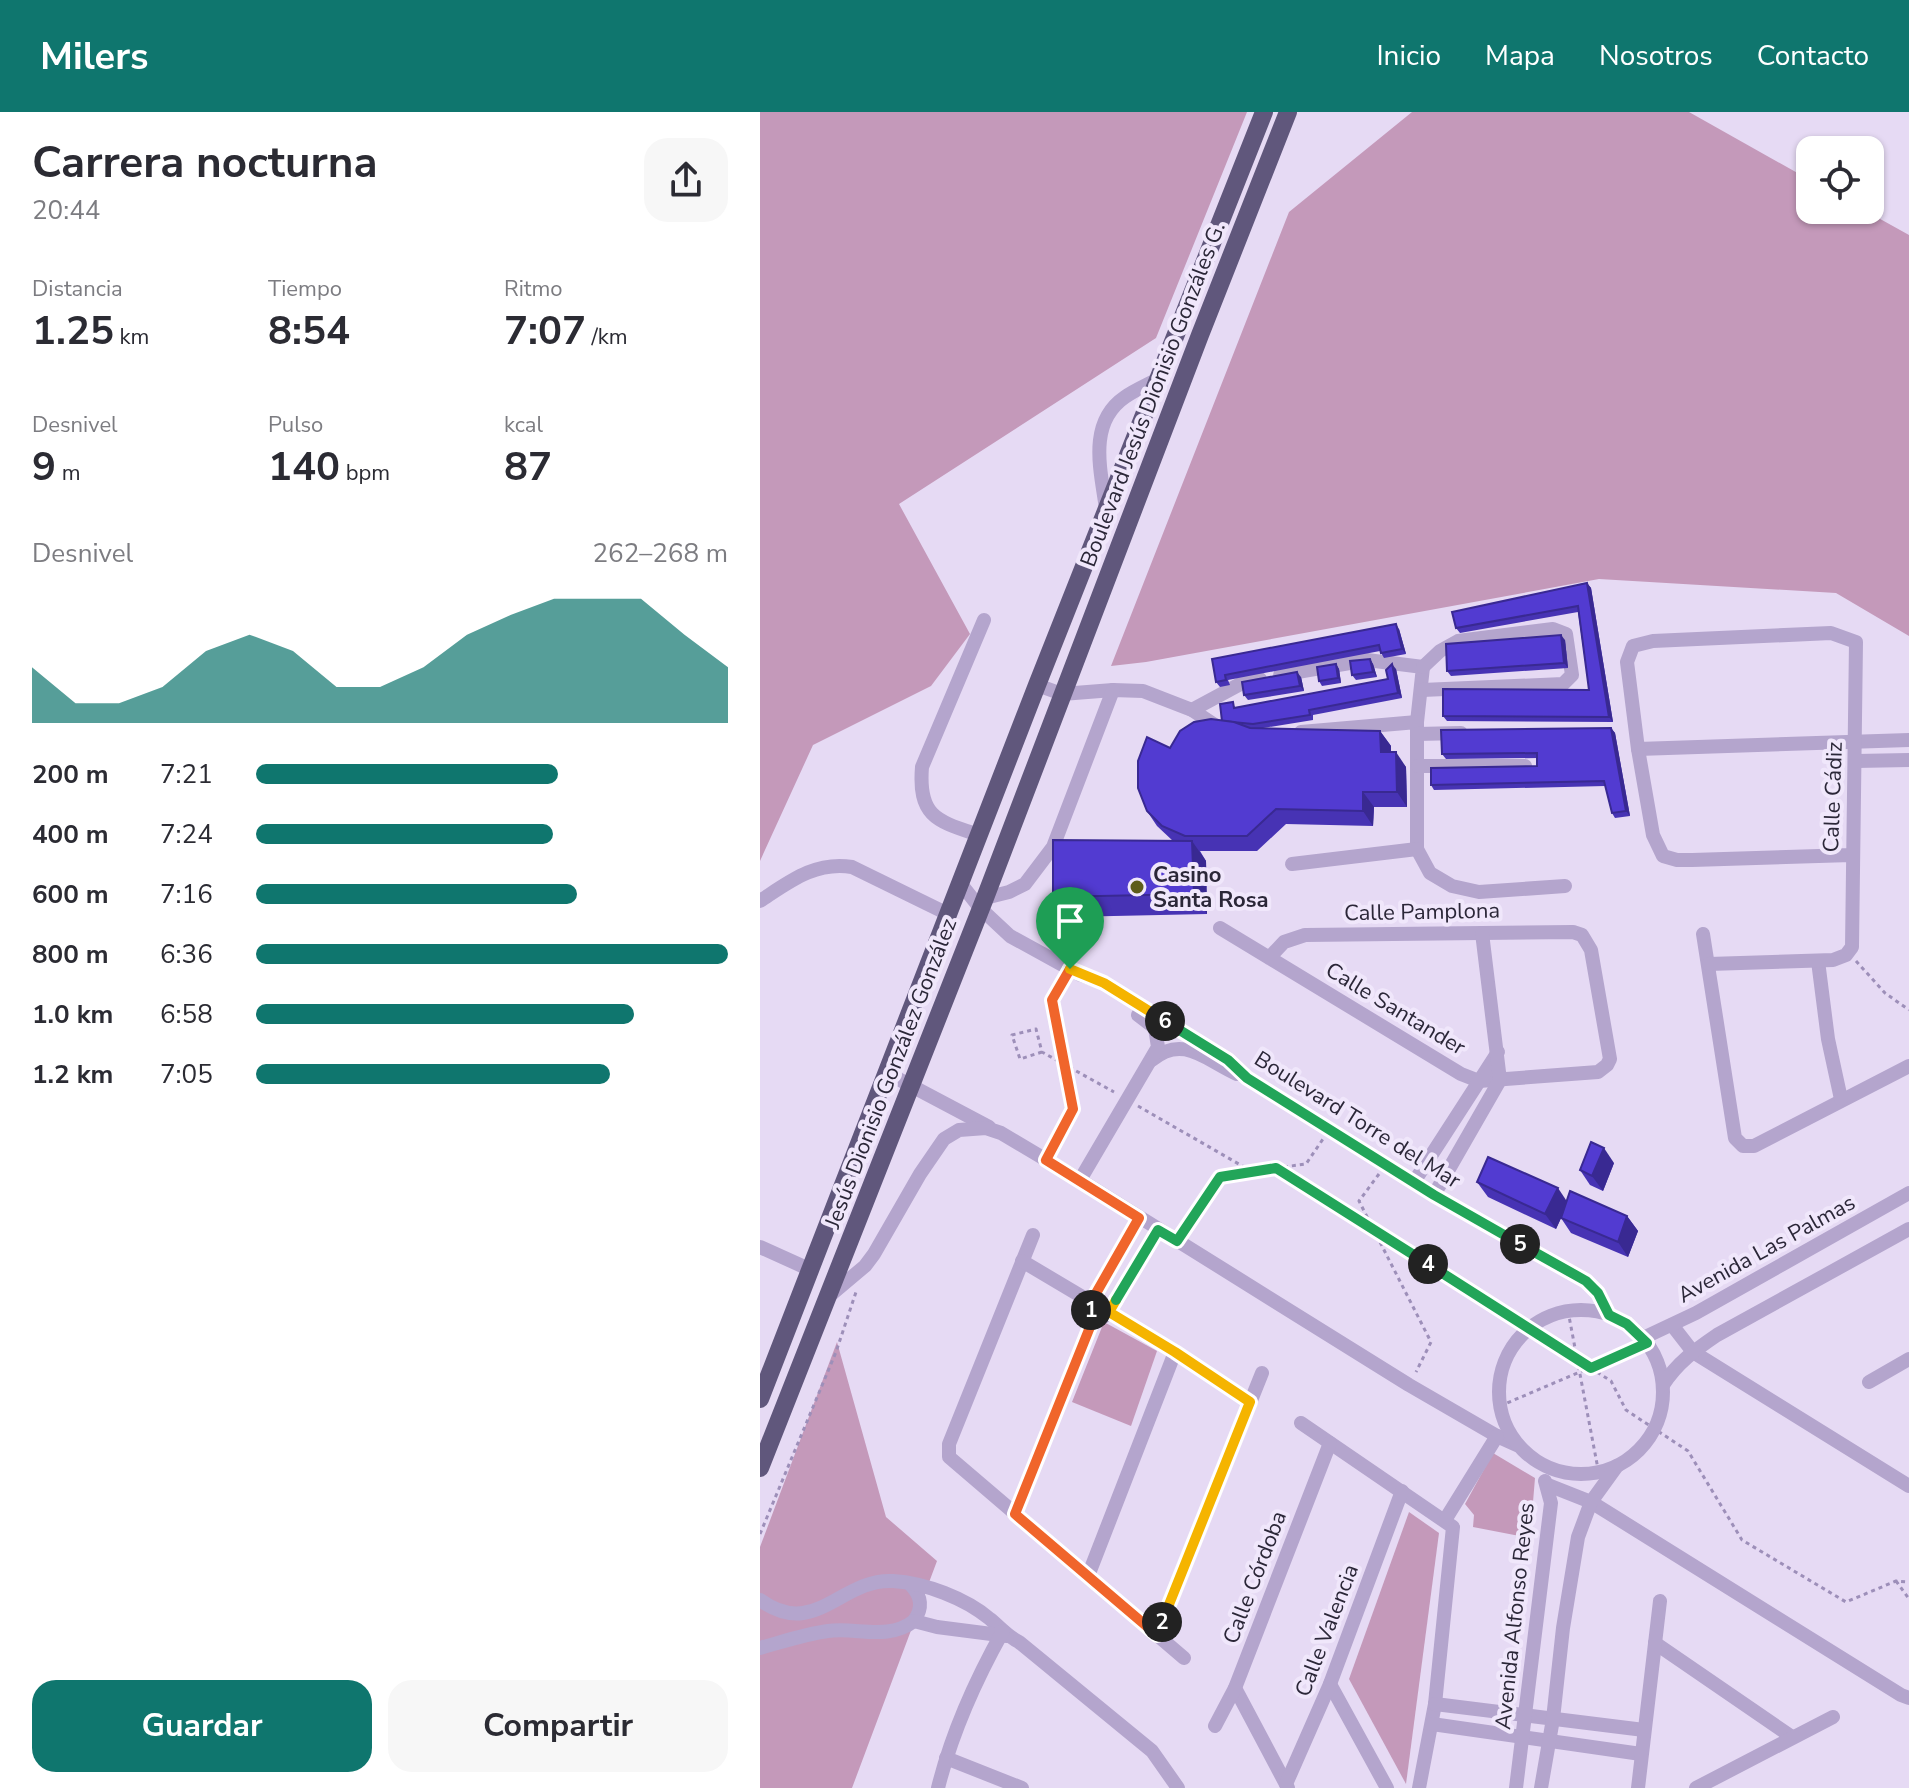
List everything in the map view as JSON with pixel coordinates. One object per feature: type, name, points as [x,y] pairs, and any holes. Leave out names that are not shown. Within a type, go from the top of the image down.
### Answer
[{"type":"main road","name":"Jesús Dionisio González González","points":[[760,1399],[1037,685],[1264,112]]},
{"type":"main road","name":"Boulevard Jesús Dionisio Gonzáles G.","points":[[1062,694],[1288,112]]},
{"type":"main road","name":"Jesús Dionisio González González","points":[[760,1468],[1062,694]]},
{"type":"street","points":[[1106,511],[1099,448],[1101,428],[1113,406],[1158,379]]},
{"type":"street","points":[[979,835],[945,824],[934,817],[926,807],[921,789],[922,767],[984,620]]},
{"type":"street","points":[[1422,690],[1563,684],[1572,675],[1566,634],[1553,629],[1458,641],[1440,651],[1423,667],[1417,728],[1417,849],[1430,873],[1452,886],[1479,892],[1565,886]]},
{"type":"street","name":"Calle Cádiz","points":[[1638,749],[1627,662],[1633,646],[1653,641],[1831,633],[1856,642],[1856,761],[1851,855],[1853,939],[1849,952]]},
{"type":"street","points":[[1192,710],[1244,682],[1367,660],[1423,667]]},
{"type":"street","points":[[1037,685],[1062,694],[1143,691],[1192,710],[1216,728],[1241,734]]},
{"type":"street","points":[[982,903],[1025,884],[1053,847],[1113,690]]},
{"type":"street","points":[[1280,734],[1417,728],[1479,732]]},
{"type":"street","points":[[1851,855],[1692,860],[1663,856],[1653,835],[1638,749],[1909,740]]},
{"type":"street","points":[[1856,761],[1909,760]]},
{"type":"street","points":[[1418,766],[1525,766]]},
{"type":"street","points":[[1292,864],[1417,849]]},
{"type":"street","points":[[760,901],[806,872],[838,865],[852,867],[948,914]]},
{"type":"street","name":"Boulevard Torre del Mar","points":[[961,884],[1010,936],[1075,972],[1104,983],[1228,1060],[1247,1078],[1434,1195],[1586,1281],[1598,1293],[1609,1315]]},
{"type":"street","name":"Calle Santander","points":[[1220,928],[1461,1074],[1479,1081],[1598,1072],[1607,1065]]},
{"type":"street","name":"Calle Pamplona","points":[[1269,958],[1284,942],[1305,935],[1563,931],[1582,935],[1587,941],[1593,964],[1609,1050],[1607,1065]]},
{"type":"street","points":[[1434,1195],[1500,1080],[1482,933]]},
{"type":"street","points":[[1703,934],[1735,1138],[1743,1146],[1754,1146],[1909,1066]]},
{"type":"street","points":[[1709,964],[1818,961],[1841,957],[1849,952]]},
{"type":"street","points":[[1818,961],[1828,1039],[1841,1099]]},
{"type":"street","points":[[1075,972],[1155,1028],[1159,1040],[1152,1060],[1080,1180]]},
{"type":"street","points":[[1152,1060],[1168,1048],[1182,1048],[1247,1078]]},
{"type":"street","points":[[1414,1182],[1498,1052]]},
{"type":"street","points":[[887,1073],[1001,1133],[1080,1180],[1547,1467],[1570,1474],[1599,1472],[1617,1466],[1637,1453],[1655,1428],[1662,1410],[1660,1368],[1645,1340],[1627,1324],[1609,1315],[1586,1310],[1568,1311],[1540,1321],[1521,1335],[1507,1355],[1499,1377],[1500,1406]]},
{"type":"street","points":[[1449,1126],[1468,1137]]},
{"type":"street","points":[[827,1298],[865,1266],[885,1240],[920,1174],[944,1139],[959,1130],[970,1128],[986,1128],[1001,1133]]},
{"type":"street","name":"Avenida Las Palmas","points":[[1645,1340],[1909,1193]]},
{"type":"street","points":[[1015,1514],[1090,1327],[1091,1302],[1139,1218]]},
{"type":"street","points":[[1663,1385],[1673,1369],[1693,1352],[1909,1229]]},
{"type":"street","points":[[1090,1327],[1109,1312],[1158,1230]]},
{"type":"street","points":[[1033,1235],[949,1444],[948,1455],[1184,1658]]},
{"type":"street","points":[[760,1247],[811,1270]]},
{"type":"street","points":[[1022,1261],[1175,1352],[1250,1402]]},
{"type":"street","points":[[1672,1325],[1693,1352],[1909,1486]]},
{"type":"street","points":[[1088,1576],[1175,1352]]},
{"type":"street","points":[[1869,1382],[1909,1359]]},
{"type":"street","points":[[1157,1635],[1262,1373]]},
{"type":"street","name":"Avenida Alfonso Reyes","points":[[1500,1406],[1504,1424],[1548,1485],[1551,1503],[1516,1788]]},
{"type":"street","points":[[1301,1423],[1449,1523]]},
{"type":"street","points":[[1419,1788],[1435,1704],[1449,1523],[1497,1436]]},
{"type":"street","name":"Calle Córdoba","points":[[1215,1726],[1235,1688],[1330,1443]]},
{"type":"street","points":[[1541,1788],[1578,1537],[1591,1502],[1617,1466]]},
{"type":"street","points":[[1548,1485],[1591,1502],[1905,1696]]},
{"type":"street","name":"Calle Valencia","points":[[1287,1786],[1330,1684],[1402,1491]]},
{"type":"street","points":[[760,1600],[781,1611],[803,1614],[840,1600],[871,1583],[892,1581],[938,1592],[966,1603],[991,1619],[1003,1634]]},
{"type":"street","points":[[760,1648],[815,1633],[846,1629],[880,1632],[906,1627],[919,1614],[921,1600],[911,1585]]},
{"type":"street","points":[[840,1600],[837,1615],[846,1629]]},
{"type":"street","points":[[1638,1788],[1660,1601]]},
{"type":"street","points":[[914,1621],[937,1627],[1003,1634],[1019,1642],[1152,1751],[1178,1788]]},
{"type":"street","points":[[938,1788],[972,1688],[1003,1634]]},
{"type":"street","points":[[1655,1643],[1792,1737]]},
{"type":"street","points":[[1330,1684],[1387,1788]]},
{"type":"street","points":[[1235,1688],[1287,1786]]},
{"type":"street","points":[[1435,1704],[1644,1730]]},
{"type":"street","points":[[1696,1788],[1833,1717]]},
{"type":"street","points":[[1432,1724],[1641,1754]]},
{"type":"street","points":[[946,1758],[1022,1788]]},
{"type":"path","points":[[1849,952],[1871,980],[1909,1010]]},
{"type":"path","points":[[1046,1160],[1073,1109],[1052,1000],[1075,972]]},
{"type":"path","points":[[1042,1052],[1020,1059],[1012,1035],[1036,1029],[1042,1052],[1251,1171]]},
{"type":"path","points":[[1177,1241],[1220,1177],[1306,1164],[1329,1129]]},
{"type":"path","points":[[1386,1165],[1359,1201],[1431,1342],[1409,1385]]},
{"type":"path","points":[[1276,1168],[1611,1381],[1626,1410],[1688,1451],[1742,1540],[1846,1602],[1896,1581],[1909,1582]]},
{"type":"path","points":[[760,1534],[836,1352],[865,1266]]},
{"type":"path","points":[[1568,1311],[1599,1472]]},
{"type":"path","points":[[1500,1406],[1591,1368],[1645,1340]]},
{"type":"path","points":[[1896,1581],[1909,1599]]},
{"type":"shaded area","points":[[760,112],[1247,112],[1156,338],[899,504],[970,634],[931,686],[813,745],[760,861]]},
{"type":"shaded area","points":[[1412,112],[1689,112],[1796,172],[1796,224],[1884,224],[1884,221],[1909,235],[1909,636],[1836,593],[1599,579],[1111,666],[1289,212]]},
{"type":"shaded area","points":[[1104,1322],[1157,1351],[1131,1426],[1072,1402]]},
{"type":"shaded area","points":[[837,1342],[886,1517],[937,1561],[852,1788],[760,1788],[760,1547]]},
{"type":"shaded area","points":[[1493,1453],[1535,1478],[1530,1538],[1473,1527],[1474,1515],[1465,1504]]},
{"type":"shaded area","points":[[1409,1512],[1439,1533],[1406,1784],[1349,1679]]},
{"type":"building","points":[[1587,583],[1609,717],[1443,716],[1443,689],[1589,690],[1578,606],[1456,628],[1452,612]]},
{"type":"building","points":[[1396,624],[1402,649],[1381,653],[1379,645],[1225,675],[1226,680],[1216,682],[1212,659]]},
{"type":"building","points":[[1561,635],[1564,663],[1447,671],[1446,644]]},
{"type":"building","points":[[1370,659],[1373,672],[1352,675],[1350,661]]},
{"type":"building","points":[[1336,664],[1338,678],[1319,681],[1317,667]]},
{"type":"building","points":[[1392,664],[1398,693],[1309,710],[1310,715],[1253,724],[1222,721],[1220,704],[1233,702],[1234,708],[1388,679],[1386,670]]},
{"type":"building","points":[[1297,672],[1300,686],[1244,695],[1242,682]]},
{"type":"building","points":[[1211,719],[1250,728],[1380,731],[1381,752],[1396,752],[1397,792],[1363,792],[1363,811],[1276,809],[1247,836],[1185,836],[1162,826],[1147,811],[1138,788],[1138,761],[1147,737],[1170,748],[1180,731],[1194,722]]},
{"type":"building","points":[[1611,728],[1626,811],[1612,813],[1604,781],[1431,785],[1431,768],[1537,766],[1537,753],[1442,754],[1441,730]]},
{"type":"building","points":[[1053,840],[1192,841],[1194,894],[1053,897]]},
{"type":"building","points":[[1591,1142],[1604,1148],[1592,1176],[1580,1170]]},
{"type":"building","points":[[1488,1157],[1558,1188],[1545,1214],[1477,1182]]},
{"type":"building","points":[[1570,1191],[1627,1216],[1618,1242],[1561,1218]]},
{"type":"place","name":"Casino Santa Rosa","points":[[1137,887]]},
{"type":"route","points":[[1070,969],[1104,983],[1228,1060],[1247,1078],[1434,1195],[1586,1281],[1598,1293],[1609,1315],[1627,1324],[1647,1343],[1591,1368],[1276,1168],[1220,1177],[1177,1241],[1158,1230],[1109,1312],[1250,1402],[1157,1635],[1015,1514],[1090,1327],[1091,1302],[1139,1218],[1046,1160],[1073,1109],[1052,1000],[1070,969]]}]
